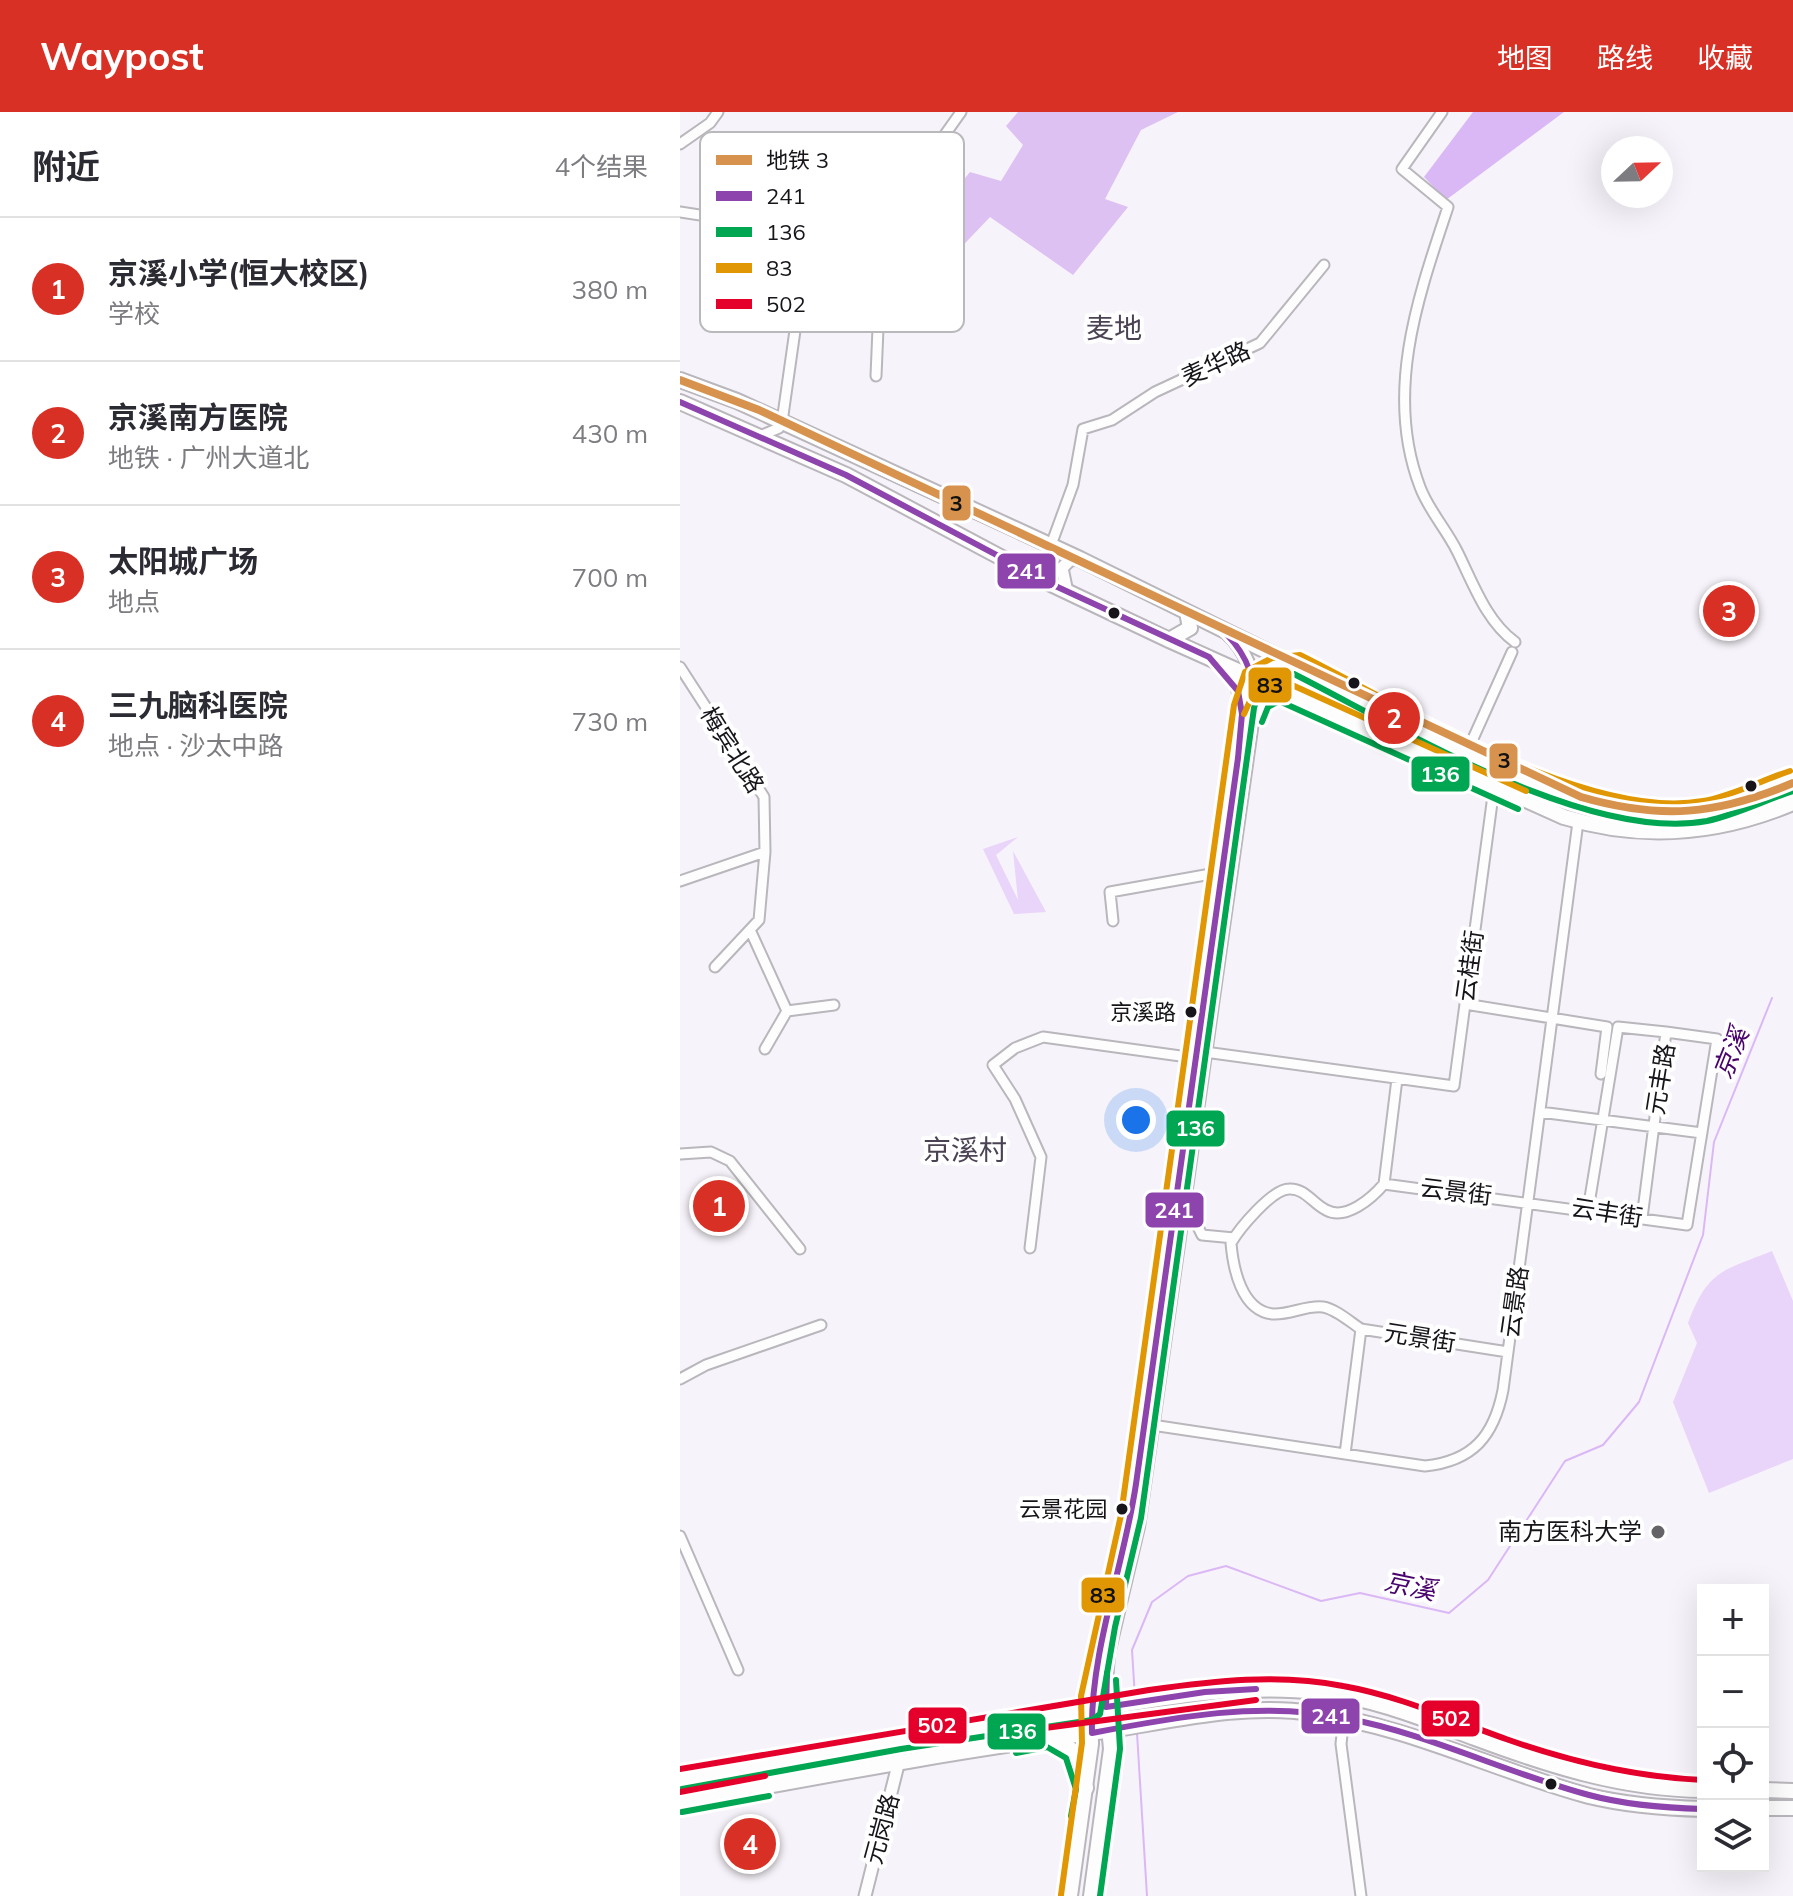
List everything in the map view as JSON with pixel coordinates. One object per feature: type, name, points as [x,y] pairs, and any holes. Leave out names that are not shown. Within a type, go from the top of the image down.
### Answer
[{"type":"main road","points":[[680,380],[782,422],[1051,545],[1545,788],[1634,812],[1705,811],[1793,780]]},
{"type":"main road","points":[[680,402],[888,496],[1067,592],[1169,640],[1458,772],[1578,822],[1629,830],[1700,831],[1737,824],[1793,803]]},
{"type":"main road","points":[[1169,640],[1190,628],[1187,612]]},
{"type":"main road","points":[[1071,1896],[1092,1733],[1091,1710],[1105,1625],[1131,1517],[1253,678],[1240,647],[1218,626]]},
{"type":"main road","points":[[1090,1896],[1110,1749],[1106,1707],[1112,1633],[1135,1545],[1181,1213],[1222,872],[1249,707],[1234,680],[1209,657]]},
{"type":"main road","points":[[1253,678],[1275,667],[1296,664]]},
{"type":"main road","points":[[1307,702],[1311,683],[1323,678]]},
{"type":"main road","points":[[1249,707],[1279,690]]},
{"type":"main road","points":[[680,1779],[899,1739],[1242,1689],[1297,1690],[1346,1696],[1391,1707],[1576,1773],[1644,1787],[1697,1790]]},
{"type":"main road","points":[[680,1802],[899,1761],[1246,1710],[1310,1712],[1341,1718],[1394,1730],[1590,1796],[1641,1805],[1697,1809]]},
{"type":"main road","points":[[1049,1737],[1074,1751],[1086,1788]]},
{"type":"main road","points":[[1769,1790],[1793,1791]]},
{"type":"main road","points":[[1769,1808],[1793,1808]]},
{"type":"main road","points":[[1080,1828],[1092,1826],[1095,1851]]},
{"type":"street","points":[[680,144],[710,123],[718,112]]},
{"type":"street","points":[[947,132],[961,112]]},
{"type":"street","points":[[1442,112],[1402,169],[1448,207],[1419,294],[1402,386],[1406,425],[1420,488],[1449,535],[1483,603],[1514,647],[1458,772]]},
{"type":"street","points":[[680,212],[700,215]]},
{"type":"street","name":"麦华路","points":[[1051,545],[1073,485],[1083,429],[1112,420],[1155,392],[1260,343],[1324,265]]},
{"type":"street","points":[[760,436],[779,428],[782,422],[795,332]]},
{"type":"street","points":[[876,376],[877,332]]},
{"type":"street","points":[[1067,592],[1062,568],[1070,560],[1080,559]]},
{"type":"street","name":"梅宾北路","points":[[680,667],[764,797],[765,852],[759,920],[751,932]]},
{"type":"street","name":"云桂街","points":[[1030,1248],[1041,1157],[1015,1099],[993,1065],[1015,1048],[1043,1037],[1454,1086],[1494,788]]},
{"type":"street","name":"云景路","points":[[1152,1425],[1425,1466],[1451,1463],[1465,1455],[1489,1431],[1498,1414],[1508,1352],[1578,822]]},
{"type":"street","points":[[680,881],[765,852]]},
{"type":"street","points":[[1113,921],[1110,892],[1222,872]]},
{"type":"street","points":[[715,967],[751,932],[787,1011]]},
{"type":"street","points":[[1465,1004],[1607,1027],[1601,1074]]},
{"type":"street","points":[[787,1011],[834,1005]]},
{"type":"street","points":[[765,1049],[787,1011]]},
{"type":"street","points":[[1588,1210],[1618,1027],[1666,1032]]},
{"type":"street","name":"元丰路","points":[[1642,1218],[1666,1032],[1717,1039],[1687,1225]]},
{"type":"street","points":[[1361,1329],[1327,1307],[1302,1307],[1273,1314],[1258,1307],[1244,1291],[1233,1267],[1231,1243],[1277,1193],[1288,1188],[1301,1191],[1327,1212],[1341,1213],[1355,1209],[1384,1184],[1397,1079]]},
{"type":"street","points":[[1540,1112],[1702,1133]]},
{"type":"street","points":[[680,1154],[711,1152],[730,1161],[800,1249]]},
{"type":"street","name":"云景街","points":[[1384,1184],[1528,1201]]},
{"type":"street","name":"云丰街","points":[[1528,1201],[1687,1225]]},
{"type":"street","points":[[1181,1213],[1194,1219],[1202,1235],[1234,1238]]},
{"type":"street","points":[[680,1379],[706,1365],[821,1325]]},
{"type":"street","name":"元景街","points":[[1345,1454],[1361,1329],[1508,1352]]},
{"type":"street","points":[[680,1536],[738,1670]]},
{"type":"street","points":[[1346,1696],[1341,1718],[1344,1776],[1361,1896]]},
{"type":"street","name":"元岗路","points":[[865,1896],[899,1761]]},
{"type":"shaded area","points":[[1018,112],[1178,112],[1141,130],[1105,199],[1128,207],[1073,275],[990,217],[964,244],[964,179],[970,172],[1001,181],[1023,145],[1006,126]]},
{"type":"shaded area","points":[[1473,112],[1564,112],[1446,200],[1424,177]]},
{"type":"shaded area","points":[[1018,837],[996,855],[1018,900],[1013,851],[1046,912],[1014,914],[983,849]]},
{"type":"shaded area","points":[[1772,1251],[1793,1301],[1793,1459],[1709,1493],[1673,1402],[1697,1343],[1688,1323],[1710,1282],[1741,1263]]},
{"type":"waterway","name":"京溪","points":[[1135,1698],[1132,1650],[1152,1602],[1188,1576],[1226,1566],[1321,1601],[1360,1593],[1449,1613],[1488,1580],[1565,1461],[1603,1445],[1639,1402],[1703,1235],[1714,1142],[1772,998]]},
{"type":"waterway","name":"京溪","points":[[1137,1733],[1147,1896]]},
{"type":"metro line","name":"3","points":[[680,380],[759,410],[1581,797],[1637,809],[1688,811],[1739,802],[1793,783]]},
{"type":"transit line","name":"241","points":[[680,402],[846,475],[1051,584],[1209,657],[1238,691],[1242,714],[1238,758],[1136,1484],[1096,1671],[1092,1733],[1218,1713],[1313,1713],[1407,1734],[1589,1795],[1646,1805],[1697,1809]]},
{"type":"transit line","name":"241","points":[[873,465],[1218,626],[1246,660],[1253,680],[1255,703]]},
{"type":"transit line","name":"83","points":[[1061,1895],[1082,1743],[1081,1696],[1121,1515],[1234,705],[1245,672],[1272,658],[1300,655],[1497,755],[1606,794],[1657,803],[1703,801],[1790,771]]},
{"type":"transit line","name":"136","points":[[682,1789],[901,1749],[1092,1720],[1100,1714],[1115,1627],[1141,1518],[1254,708],[1261,685],[1294,674],[1496,776],[1607,815],[1659,823],[1707,821],[1793,791]]},
{"type":"transit line","name":"83","points":[[1244,714],[1254,692],[1281,680],[1526,791]]},
{"type":"transit line","name":"136","points":[[1262,722],[1268,707],[1279,701],[1518,809]]},
{"type":"transit line","name":"241","points":[[1107,1673],[1106,1707],[1205,1692],[1256,1689]]},
{"type":"transit line","name":"502","points":[[680,1769],[1149,1690],[1270,1679],[1319,1682],[1364,1690],[1579,1761],[1653,1776],[1697,1780]]},
{"type":"transit line","name":"136","points":[[1100,1896],[1120,1749],[1116,1680]]},
{"type":"transit line","name":"502","points":[[1045,1728],[1256,1700]]},
{"type":"transit line","name":"136","points":[[1016,1753],[1047,1747],[1066,1758],[1076,1789],[1071,1816]]},
{"type":"transit line","name":"502","points":[[680,1792],[765,1776]]},
{"type":"transit line","name":"136","points":[[682,1812],[769,1796]]},
{"type":"place","name":"太阳城广场","points":[[1729,611]]},
{"type":"place","name":"京溪南方医院","points":[[1394,718]]},
{"type":"place","name":"京溪路","points":[[1191,1012]]},
{"type":"place","name":"京溪小学(恒大校区)","points":[[719,1206]]},
{"type":"place","name":"云景花园","points":[[1122,1509]]},
{"type":"place","name":"南方医科大学","points":[[1658,1532]]},
{"type":"place","name":"三九脑科医院","points":[[750,1844]]},
{"type":"district","name":"麦地","points":[[1114,328]]},
{"type":"district","name":"京溪村","points":[[965,1150]]}]
